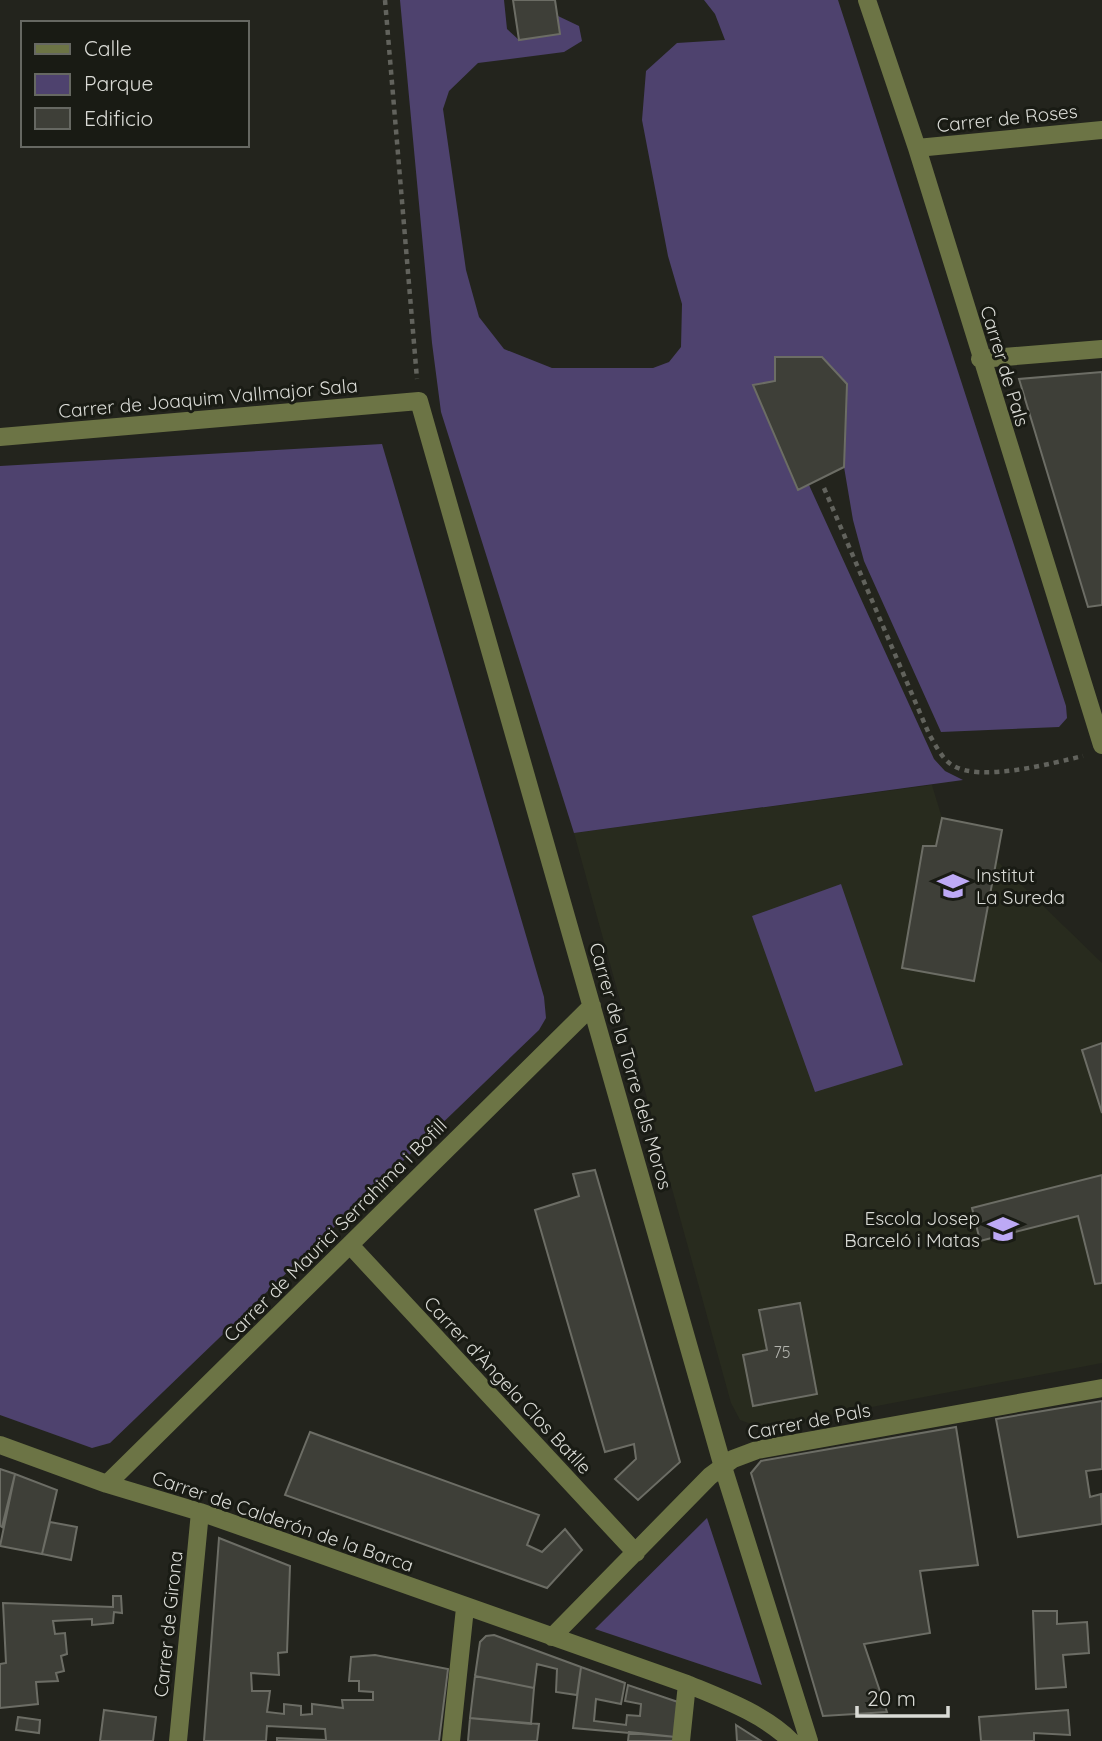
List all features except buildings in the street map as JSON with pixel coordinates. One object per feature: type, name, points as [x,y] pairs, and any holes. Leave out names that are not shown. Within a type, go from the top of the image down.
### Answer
[{"type":"street","name":"Carrer de Pals","points":[[867,0],[917,148],[1096,750]]},
{"type":"street","name":"Carrer de Roses","points":[[917,148],[1102,130]]},
{"type":"street","points":[[980,359],[1102,349]]},
{"type":"street","name":"Carrer de Joaquim Vallmajor Sala","points":[[0,437],[419,401]]},
{"type":"street","name":"Carrer de la Torre dels Moros","points":[[419,401],[723,1467],[808,1741]]},
{"type":"street","name":"Carrer de Maurici Serrahima i Bofill","points":[[107,1484],[592,1006]]},
{"type":"street","name":"Carrer d'Àngela Clos Batlle","points":[[350,1245],[636,1553]]},
{"type":"street","name":"Carrer de Pals","points":[[552,1637],[733,1459],[757,1450],[1102,1388]]},
{"type":"street","name":"Carrer de Calderón de la Barca","points":[[0,1445],[107,1484],[201,1512],[687,1684],[733,1704],[782,1732],[791,1741]]},
{"type":"street","name":"Carrer de Girona","points":[[178,1741],[201,1512]]},
{"type":"street","points":[[451,1741],[466,1608]]},
{"type":"street","points":[[681,1741],[687,1684]]},
{"type":"path","points":[[386,0],[419,401]]},
{"type":"path","points":[[824,488],[929,734],[952,765],[967,770],[1013,772],[1096,750]]},
{"type":"shaded area","points":[[932,785],[942,818],[1002,830],[997,861],[1102,963],[1102,1363],[762,1428],[740,1420],[731,1403],[574,833]]},
{"type":"green space","points":[[400,0],[504,0],[507,29],[519,40],[560,34],[558,16],[579,26],[582,41],[564,52],[478,63],[449,91],[443,109],[466,270],[479,317],[504,349],[552,368],[653,368],[669,362],[681,347],[682,304],[668,256],[642,120],[646,71],[677,43],[725,40],[715,14],[704,0],[838,0],[1066,706],[1067,718],[1059,727],[941,732],[864,561],[853,520],[844,467],[846,384],[822,357],[775,357],[775,381],[753,385],[797,489],[809,485],[934,759],[945,771],[963,780],[574,833],[441,412],[432,343]]},
{"type":"green space","points":[[382,444],[544,997],[546,1018],[539,1030],[110,1443],[92,1448],[0,1415],[0,466]]},
{"type":"green space","points":[[841,884],[903,1065],[815,1092],[752,916]]},
{"type":"green space","points":[[707,1518],[762,1685],[595,1629]]},
{"type":"place","name":"Institut La Sureda","points":[[953,886]]},
{"type":"place","name":"Escola Josep Barceló i Matas","points":[[1003,1229]]}]
